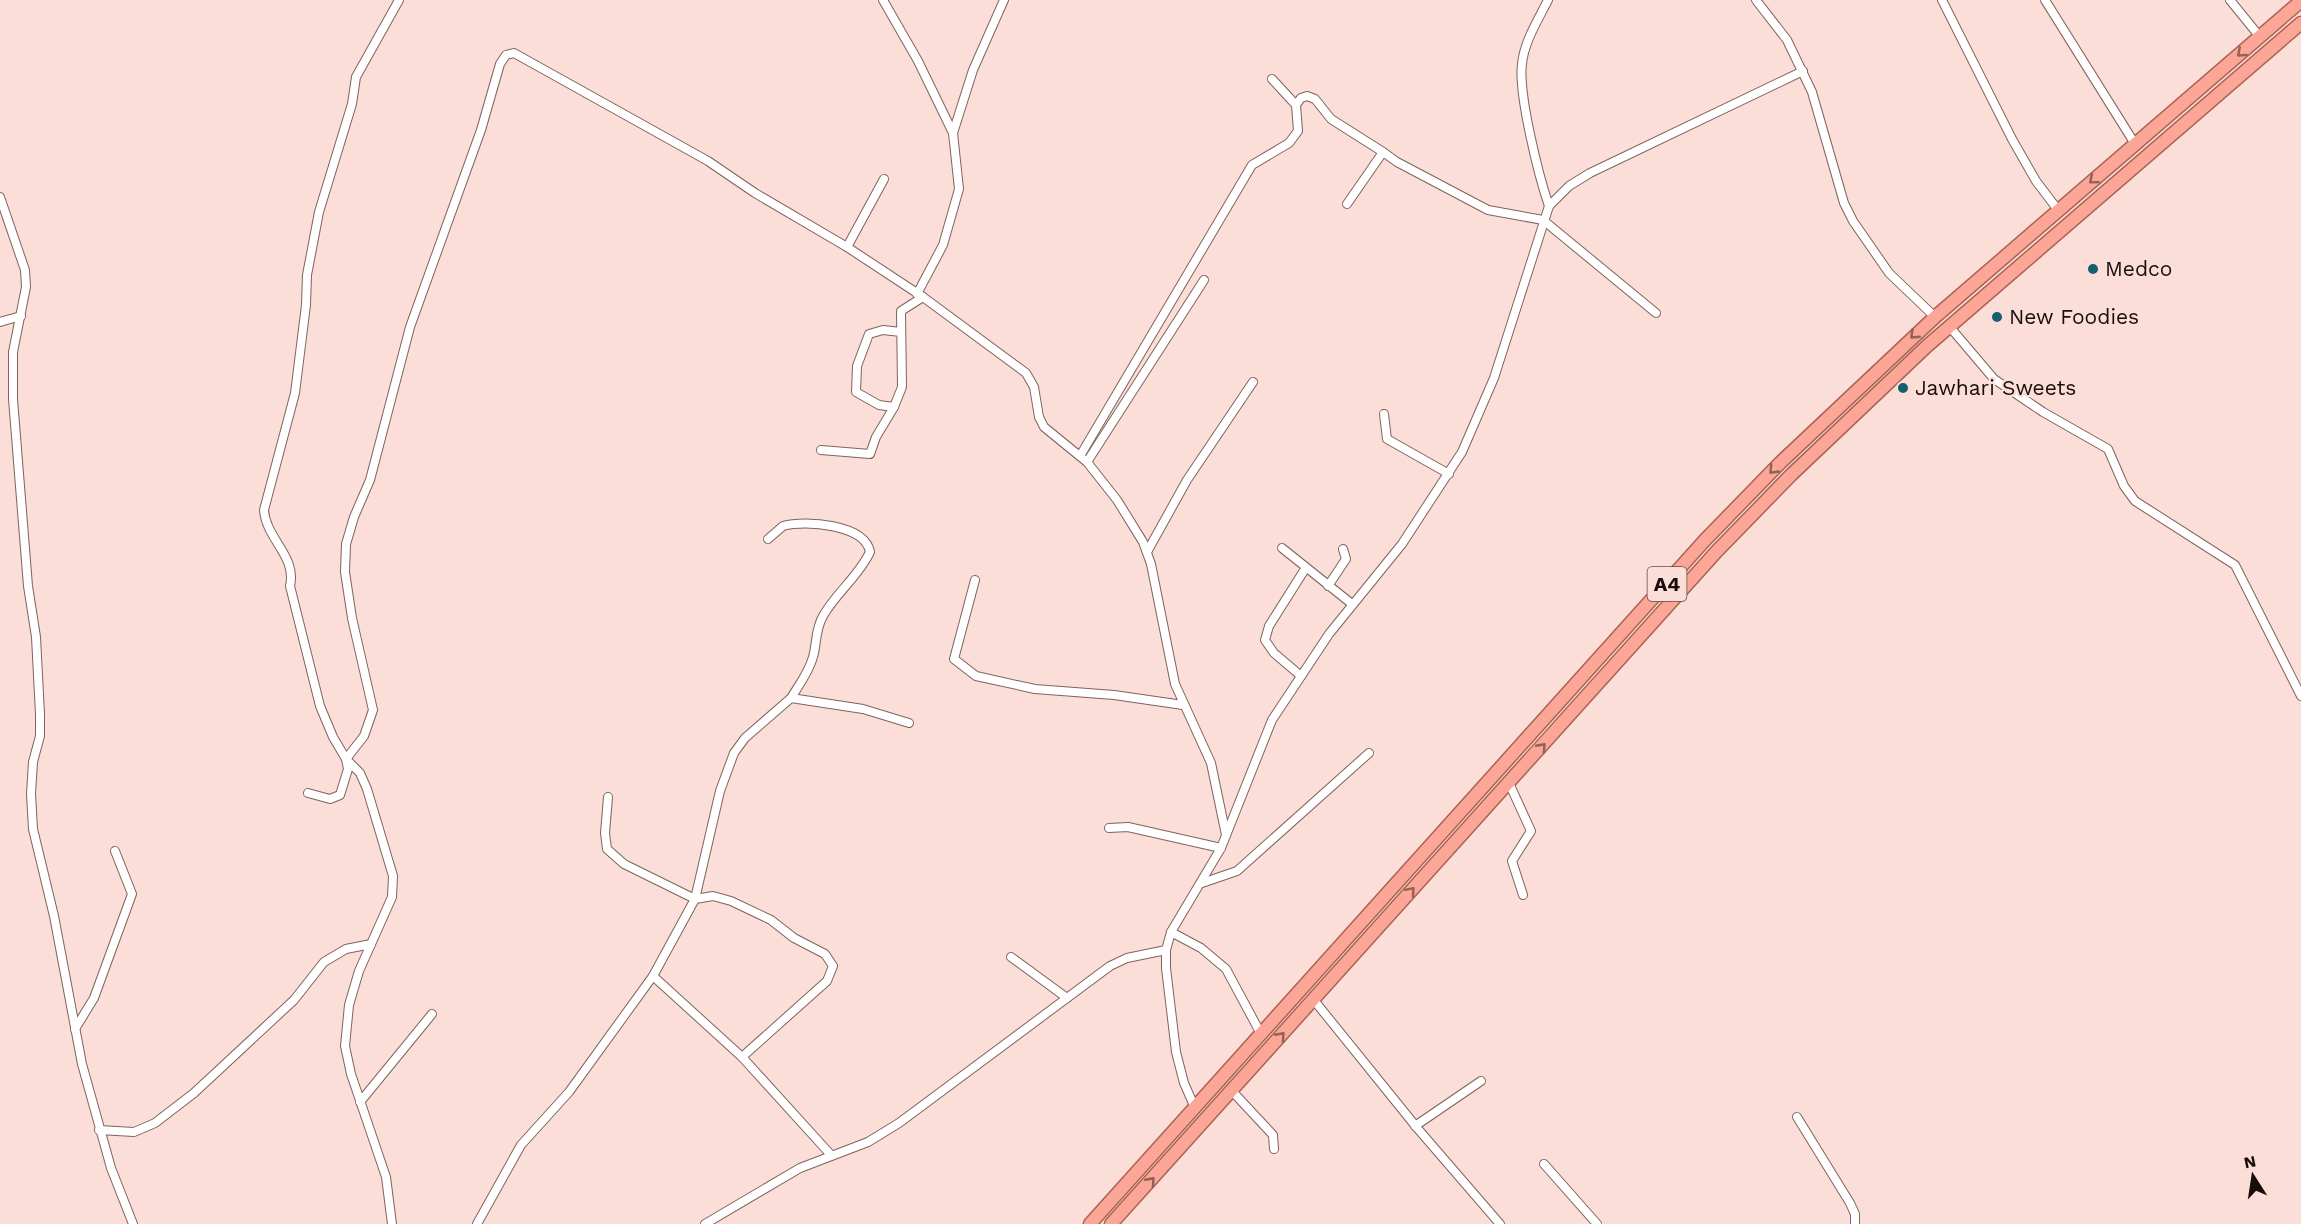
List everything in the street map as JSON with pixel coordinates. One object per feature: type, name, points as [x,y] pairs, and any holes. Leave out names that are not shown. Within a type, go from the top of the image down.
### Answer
[{"type":"highway","name":"A4","points":[[1090,1224],[1705,540],[1788,455],[1935,317],[2301,1]]},
{"type":"highway","name":"A4","points":[[1111,1224],[1717,551],[1865,402],[1949,326],[2301,23]]},
{"type":"highway","points":[[1978,279],[1989,292]]},
{"type":"street","points":[[308,793],[330,800],[340,795],[348,769],[346,759],[320,706],[290,586],[293,575],[291,566],[266,519],[265,501],[295,393],[306,305],[307,275],[319,212],[352,104],[356,77],[399,0]]},
{"type":"street","points":[[821,450],[870,454],[876,437],[894,407],[902,387],[901,311],[920,296],[943,245],[960,189],[953,133],[918,61],[883,0]]},
{"type":"street","points":[[953,133],[973,70],[1004,0]]},
{"type":"street","points":[[1548,0],[1524,52],[1521,78],[1543,186],[1550,206]]},
{"type":"street","points":[[1756,0],[1780,30],[1803,71],[1823,124],[1844,203],[1853,221],[1889,273],[1935,317]]},
{"type":"street","points":[[1942,0],[2012,139],[2036,181],[2058,210]]},
{"type":"street","points":[[2045,0],[2135,144]]},
{"type":"street","points":[[2230,0],[2260,37]]},
{"type":"street","points":[[346,759],[364,736],[373,710],[352,618],[345,572],[346,544],[373,470],[410,327],[481,130],[503,58],[510,53],[523,56],[708,161],[755,193],[847,247],[920,296],[1026,373],[1034,387],[1039,417],[1044,427],[1087,462],[1132,522],[1147,552],[1172,672],[1183,705],[1211,763],[1226,835]]},
{"type":"street","points":[[1195,1108],[1184,1083],[1176,1052],[1166,950],[1172,932],[1221,848],[1272,720],[1352,604],[1402,544],[1462,452],[1494,378],[1529,273],[1543,220],[1550,206],[1569,186],[1590,173],[1803,71]]},
{"type":"street","points":[[1080,456],[1252,165],[1289,143],[1299,131],[1296,105],[1272,79]]},
{"type":"street","points":[[1296,105],[1301,98],[1307,96],[1315,99],[1331,119],[1383,152],[1488,210],[1543,220],[1656,313]]},
{"type":"street","points":[[1347,204],[1383,152]]},
{"type":"street","points":[[847,247],[884,179]]},
{"type":"street","points":[[0,197],[25,270],[26,287],[13,352],[13,399],[28,586],[36,637],[40,714],[40,736],[33,762],[31,794],[33,829],[54,916],[75,1029],[99,1130],[133,1224]]},
{"type":"street","points":[[1087,462],[1204,280]]},
{"type":"street","points":[[0,322],[21,316]]},
{"type":"street","points":[[1949,326],[1994,379],[2108,449],[2124,486],[2135,501],[2235,565],[2301,696]]},
{"type":"street","points":[[894,407],[879,405],[856,392],[857,366],[869,334],[883,330],[901,332]]},
{"type":"street","points":[[1147,552],[1187,480],[1253,382]]},
{"type":"street","points":[[1384,414],[1387,439],[1449,474]]},
{"type":"street","points":[[477,1224],[521,1145],[569,1092],[652,976],[695,899],[720,791],[734,753],[745,738],[790,698],[805,677],[814,656],[817,629],[824,615],[858,572],[870,552],[869,547],[857,535],[844,528],[816,524],[783,526],[768,539]]},
{"type":"street","points":[[1282,548],[1305,569],[1352,604]]},
{"type":"street","points":[[1328,586],[1346,559],[1343,549]]},
{"type":"street","points":[[1301,676],[1274,653],[1265,640],[1269,626],[1305,569]]},
{"type":"street","points":[[975,580],[954,659],[976,676],[1035,689],[1114,695],[1183,705]]},
{"type":"street","points":[[790,698],[862,709],[909,723]]},
{"type":"street","points":[[1202,883],[1237,871],[1369,753]]},
{"type":"street","points":[[346,759],[360,773],[367,789],[393,876],[392,897],[359,971],[349,1005],[345,1046],[360,1102],[386,1177],[392,1224]]},
{"type":"street","points":[[1509,783],[1531,831],[1512,861],[1523,895]]},
{"type":"street","points":[[608,797],[605,834],[608,849],[624,864],[695,899],[714,896],[771,920],[788,935],[825,954],[833,966],[827,981],[742,1057]]},
{"type":"street","points":[[1109,828],[1128,827],[1221,848]]},
{"type":"street","points":[[75,1029],[94,998],[132,894],[115,850]]},
{"type":"street","points":[[1172,932],[1201,948],[1226,969],[1261,1034]]},
{"type":"street","points":[[99,1130],[134,1132],[155,1123],[194,1093],[294,1000],[324,962],[346,949],[371,944]]},
{"type":"street","points":[[705,1224],[777,1180],[831,1155],[868,1142],[899,1123],[1110,966],[1127,958],[1166,950]]},
{"type":"street","points":[[1011,957],[1066,998]]},
{"type":"street","points":[[652,976],[742,1057],[831,1155]]},
{"type":"street","points":[[1313,999],[1415,1126],[1500,1224]]},
{"type":"street","points":[[360,1102],[432,1014]]},
{"type":"street","points":[[1415,1126],[1480,1081]]},
{"type":"street","points":[[1232,1091],[1273,1135],[1274,1149]]},
{"type":"street","points":[[1797,1117],[1850,1203],[1855,1214],[1855,1224]]},
{"type":"street","points":[[1544,1164],[1597,1224]]},
{"type":"place","name":"Medco","points":[[2093,269]]},
{"type":"place","name":"New Foodies","points":[[1997,317]]},
{"type":"place","name":"Jawhari Sweets","points":[[1903,388]]}]
